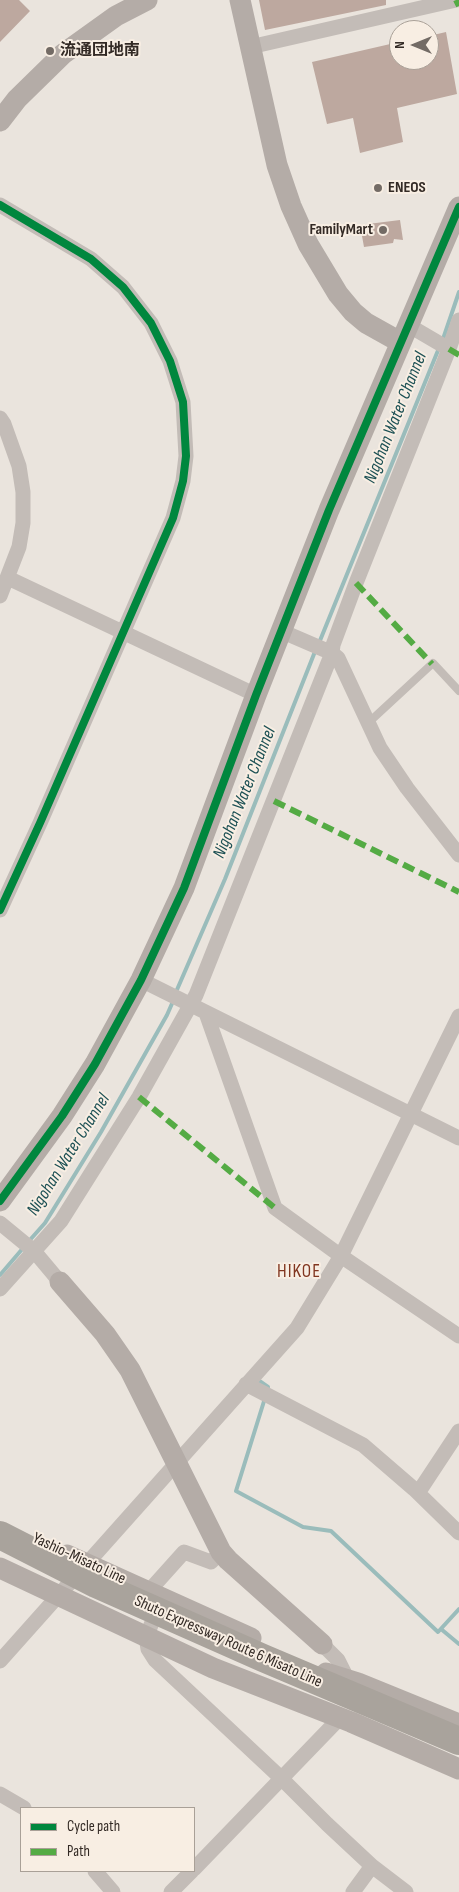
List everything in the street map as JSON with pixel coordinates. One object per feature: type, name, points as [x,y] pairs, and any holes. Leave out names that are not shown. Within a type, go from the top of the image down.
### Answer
[{"type":"highway","name":"Shuto Expressway Route 6 Misato Line","points":[[0,1535],[114,1592],[263,1658],[459,1741]]},
{"type":"highway","name":"Shuto Expressway Route 6 Misato Line","points":[[0,1556],[158,1630],[459,1759]]},
{"type":"street","points":[[0,121],[17,99],[63,54],[116,16],[147,0]]},
{"type":"street","points":[[240,0],[277,165],[308,244],[338,294],[353,312],[366,323],[411,334],[449,349]]},
{"type":"street","points":[[250,48],[456,0]]},
{"type":"street","points":[[0,205],[91,258],[123,286],[151,323],[170,360],[183,402],[186,456],[184,481],[173,518],[0,910]]},
{"type":"street","points":[[0,1201],[71,1101],[150,984],[256,695],[289,635],[329,510],[411,334],[459,207]]},
{"type":"street","points":[[0,1289],[66,1213],[139,1097],[191,1005],[332,653],[333,645],[356,584],[459,320]]},
{"type":"street","points":[[0,418],[4,424],[19,466],[23,492],[24,523],[19,547],[0,596]]},
{"type":"street","points":[[8,578],[256,695]]},
{"type":"street","points":[[289,635],[332,653],[338,658],[367,724],[380,748],[396,773],[459,855]]},
{"type":"street","points":[[150,984],[459,1138]]},
{"type":"street","points":[[206,1013],[275,1208],[341,1256],[459,1336]]},
{"type":"street","points":[[0,1661],[298,1328],[341,1256],[459,1016]]},
{"type":"street","points":[[0,1223],[34,1251],[118,1351],[130,1370],[221,1552],[338,1660],[348,1680]]},
{"type":"street","points":[[246,1384],[363,1444],[457,1525]]},
{"type":"street","points":[[418,1493],[459,1431]]},
{"type":"street","name":"Yashio-Misato Line","points":[[0,1521],[86,1564],[323,1673],[359,1693],[459,1732]]},
{"type":"street","points":[[221,1552],[211,1562],[184,1552],[152,1593],[159,1600],[160,1605],[146,1637],[148,1649],[156,1660],[327,1824],[372,1866],[406,1892]]},
{"type":"street","points":[[0,1568],[146,1637],[252,1684],[291,1698],[459,1769]]},
{"type":"street","points":[[323,1673],[348,1680],[459,1724]]},
{"type":"street","points":[[291,1698],[335,1723],[459,1778]]},
{"type":"street","points":[[195,1868],[335,1723]]},
{"type":"street","points":[[0,1794],[22,1807]]},
{"type":"street","points":[[353,1892],[372,1866]]},
{"type":"street","points":[[96,1872],[113,1892]]},
{"type":"street","points":[[171,1892],[191,1872]]},
{"type":"lane","points":[[367,724],[434,663],[459,691]]},
{"type":"building","points":[[0,0],[19,0],[30,11],[0,42]]},
{"type":"building","points":[[259,0],[386,0],[386,5],[265,30]]},
{"type":"building","points":[[446,32],[457,94],[397,108],[403,142],[360,153],[353,118],[327,124],[312,62],[389,44],[389,70],[439,70],[439,34]]},
{"type":"building","points":[[400,220],[403,240],[394,239],[393,243],[364,247],[360,225]]},
{"type":"waterway","name":"Nigohan Water Channel","points":[[442,342],[459,292]]},
{"type":"waterway","name":"Nigohan Water Channel","points":[[319,643],[439,348]]},
{"type":"waterway","name":"Nigohan Water Channel","points":[[176,992],[225,879],[316,649]]},
{"type":"waterway","name":"Nigohan Water Channel","points":[[29,1241],[45,1223],[101,1132],[167,1015],[174,999]]},
{"type":"waterway","name":"Nigohan Water Channel","points":[[0,1275],[24,1247]]},
{"type":"waterway","points":[[258,1380],[268,1387],[267,1391]]},
{"type":"waterway","points":[[265,1398],[236,1491],[303,1527],[331,1531],[438,1632],[459,1609]]},
{"type":"waterway","points":[[441,1629],[459,1644]]},
{"type":"marked path","points":[[456,0],[459,6]]},
{"type":"marked path","points":[[449,349],[459,355]]},
{"type":"marked path","points":[[356,583],[432,664]]},
{"type":"marked path","points":[[274,801],[459,892]]},
{"type":"marked path","points":[[139,1097],[275,1208]]},
{"type":"cycle path","points":[[0,205],[91,259],[123,287],[151,323],[170,361],[183,402],[186,456],[183,481],[173,518],[0,910]]},
{"type":"cycle path","points":[[0,1201],[62,1116],[95,1064],[141,980],[184,888],[256,695],[329,510],[459,207]]},
{"type":"place","name":"流通団地南","points":[[50,51]]},
{"type":"place","name":"ENEOS","points":[[378,188]]},
{"type":"place","name":"FamilyMart","points":[[383,230]]},
{"type":"district","name":"HIKOE","points":[[299,1272]]}]
